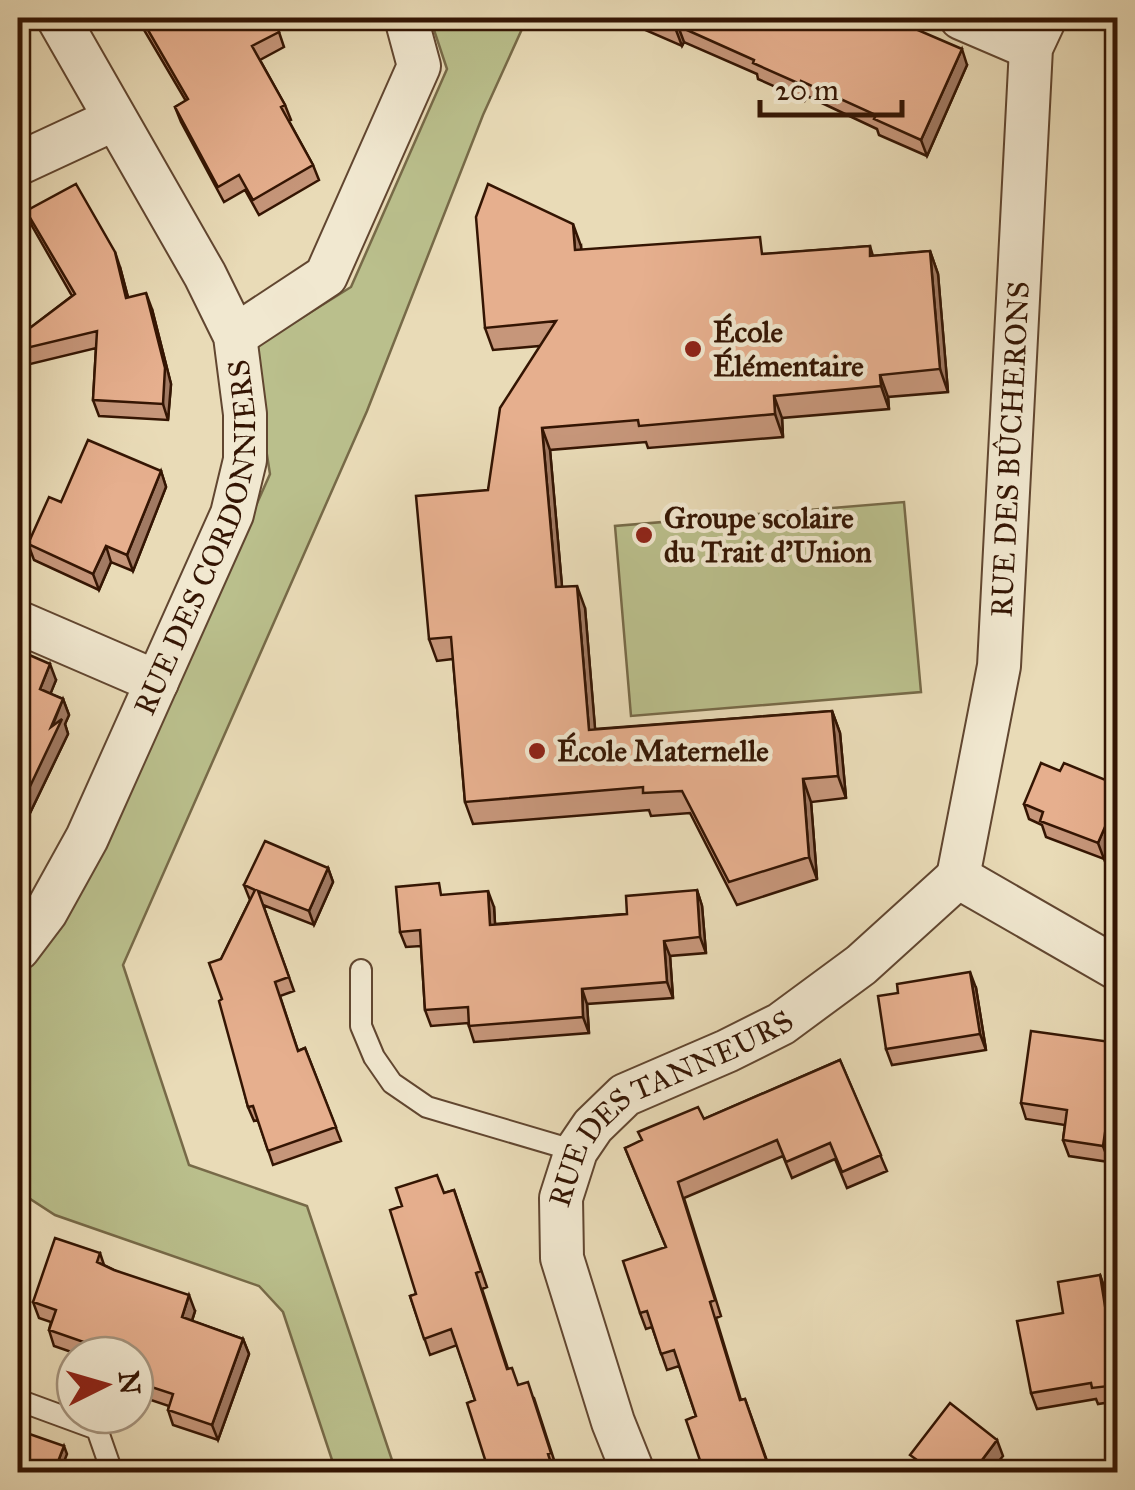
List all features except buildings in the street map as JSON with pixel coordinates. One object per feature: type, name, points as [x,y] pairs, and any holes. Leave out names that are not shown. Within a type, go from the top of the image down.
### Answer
[{"type":"street","name":"RUE DES CORDONNIERS","points":[[18,948],[46,912],[87,838],[232,514],[241,487],[246,414],[236,336],[58,18]]},
{"type":"street","points":[[236,336],[326,276],[419,66],[406,18]]},
{"type":"street","points":[[961,18],[1038,33]]},
{"type":"street","name":"RUE DES BÛCHERONS","points":[[958,877],[998,666],[1038,33]]},
{"type":"street","points":[[18,164],[115,119]]},
{"type":"street","points":[[18,622],[156,682]]},
{"type":"street","points":[[958,877],[1118,969]]},
{"type":"street","name":"RUE DES TANNEURS","points":[[632,1472],[612,1422],[562,1258],[561,1198],[576,1151],[593,1126],[625,1095],[781,1024],[861,965],[958,877]]},
{"type":"lane","points":[[361,970],[361,1026],[392,1083],[427,1107],[576,1151]]},
{"type":"lane","points":[[18,1400],[97,1430],[112,1472]]},
{"type":"green space","points":[[430,18],[527,18],[483,115],[367,411],[123,965],[189,1165],[307,1206],[396,1472],[336,1472],[283,1312],[259,1286],[55,1215],[18,1191],[18,977],[51,939],[98,862],[270,474],[251,353],[351,287],[447,69]]},
{"type":"green space","points":[[904,502],[921,692],[631,716],[615,526]]},
{"type":"place","name":"École Élémentaire","points":[[693,349]]},
{"type":"place","name":"Groupe scolaire du Trait d'Union","points":[[644,535]]},
{"type":"place","name":"École Maternelle","points":[[537,751]]}]
